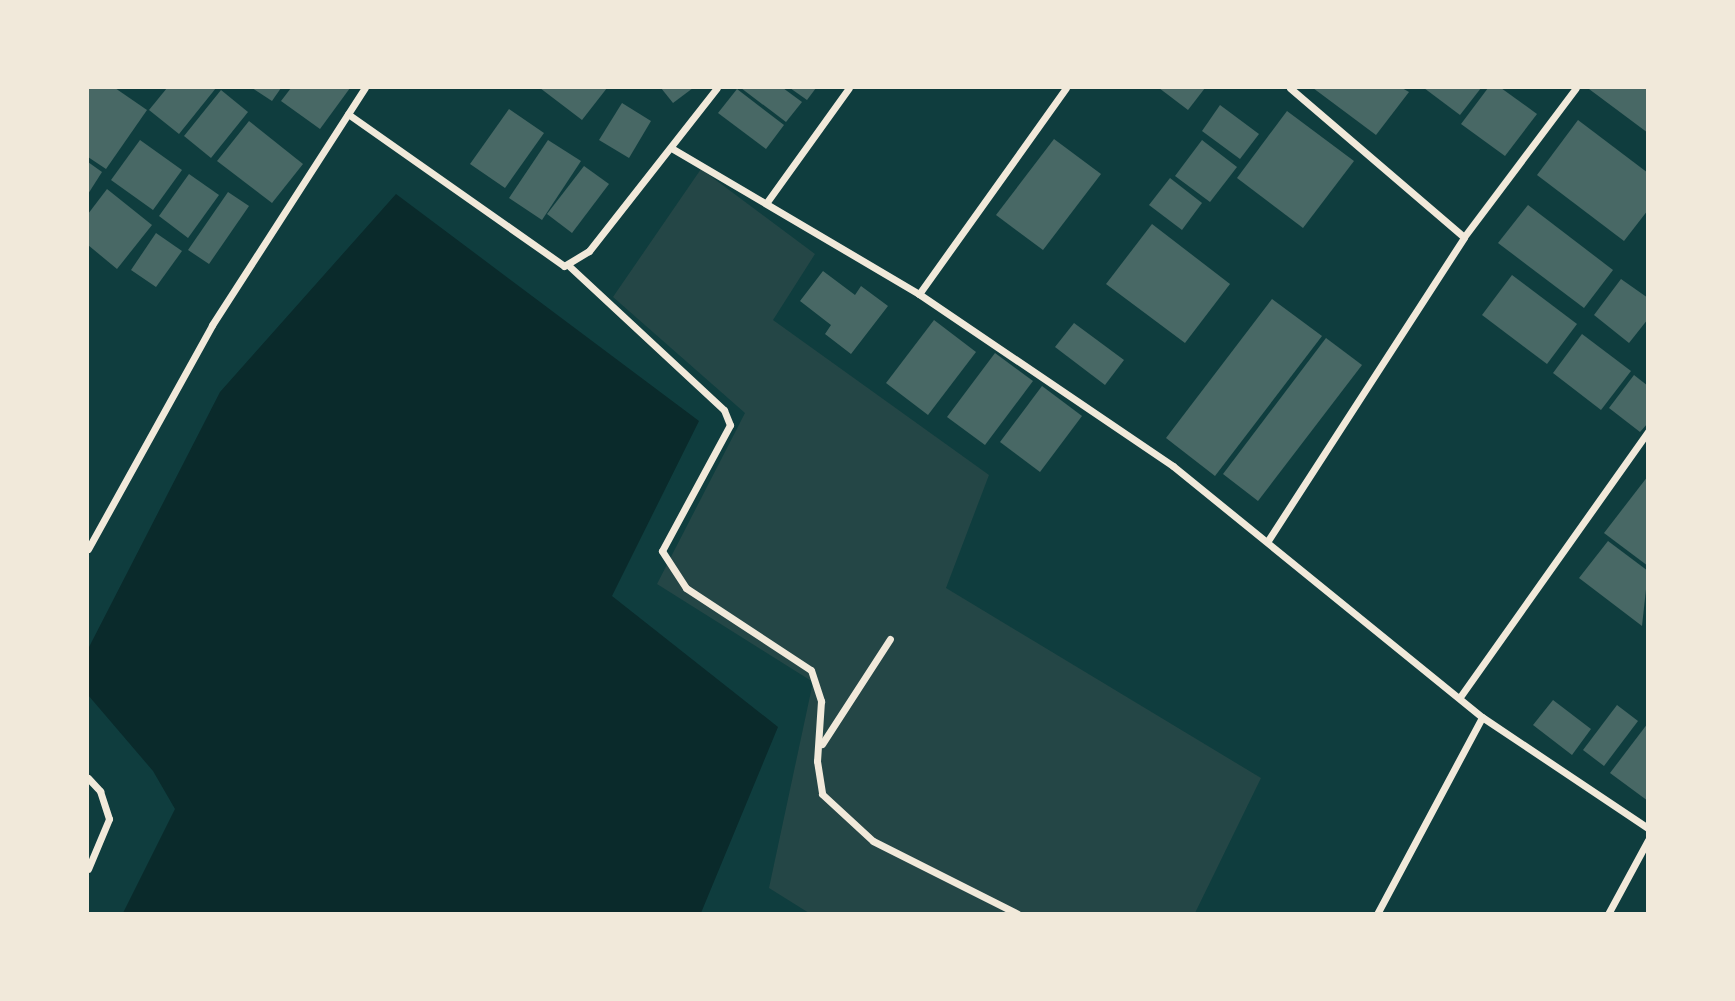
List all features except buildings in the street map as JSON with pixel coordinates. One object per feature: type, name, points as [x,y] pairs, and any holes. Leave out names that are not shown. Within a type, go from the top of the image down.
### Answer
[{"type":"street","points":[[88,549],[212,325],[365,88]]},
{"type":"street","points":[[568,265],[589,251],[673,149],[717,88]]},
{"type":"street","points":[[767,202],[849,88]]},
{"type":"street","points":[[919,294],[1066,88]]},
{"type":"street","points":[[1290,88],[1464,237]]},
{"type":"street","points":[[1269,539],[1464,237],[1576,88]]},
{"type":"street","points":[[348,114],[551,263],[568,265],[724,410],[730,425],[662,551],[686,588],[811,670],[821,701],[821,744],[817,761],[822,794],[873,841],[1018,914]]},
{"type":"street","points":[[673,149],[919,294],[1269,539],[1482,717],[1647,828]]},
{"type":"street","points":[[1460,697],[1647,431]]},
{"type":"street","points":[[821,744],[890,639]]},
{"type":"street","points":[[1377,914],[1482,717]]},
{"type":"street","points":[[88,778],[100,791],[109,819],[88,869]]},
{"type":"street","points":[[1608,914],[1647,840]]},
{"type":"shaded area","points":[[701,169],[815,254],[773,320],[989,475],[946,588],[1261,778],[1195,913],[809,913],[769,888],[813,682],[657,584],[745,413],[613,297]]},
{"type":"shaded area","points":[[396,194],[699,421],[612,596],[778,727],[701,913],[123,913],[175,809],[153,771],[88,695],[88,649],[220,392]]}]
